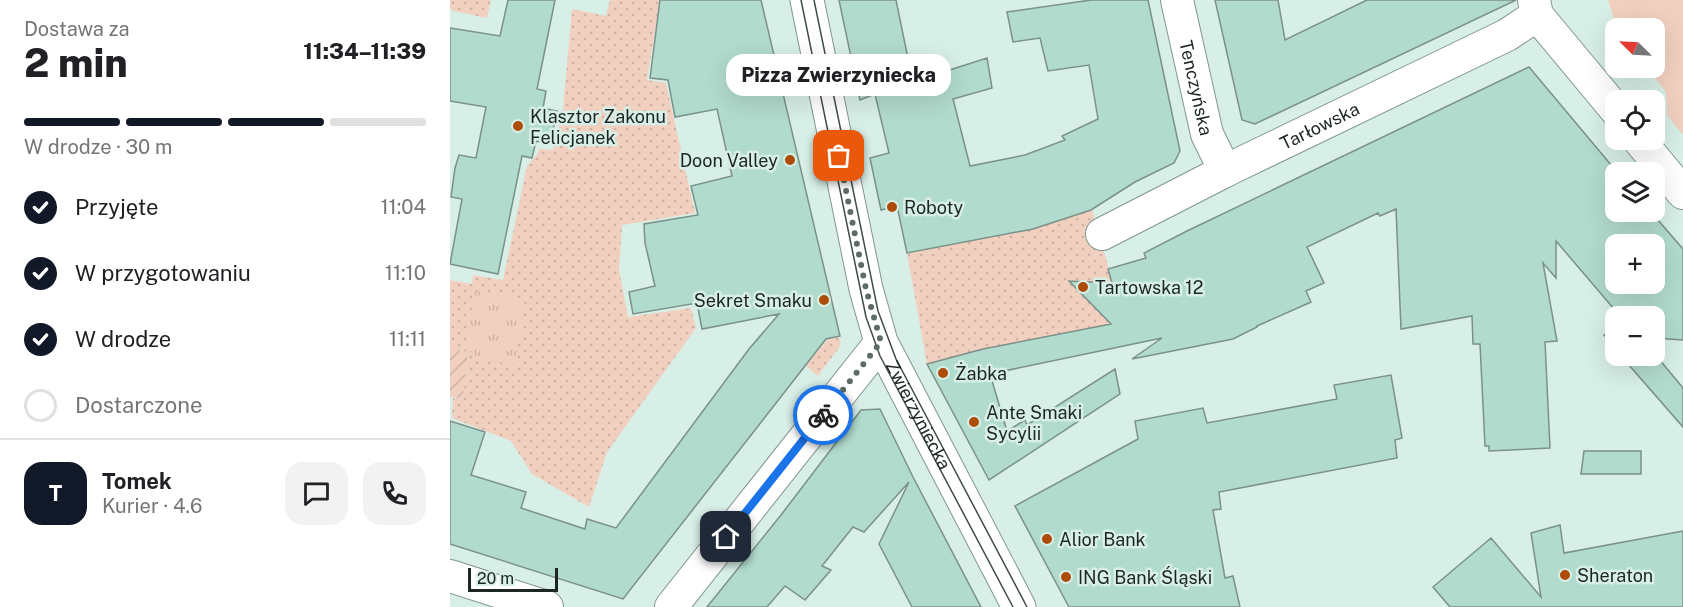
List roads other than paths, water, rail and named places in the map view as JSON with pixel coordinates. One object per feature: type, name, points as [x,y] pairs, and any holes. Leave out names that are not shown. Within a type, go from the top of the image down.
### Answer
[{"type":"street","name":"Zwierzyniecka","points":[[807,0],[866,289],[881,342],[1019,607]]},
{"type":"street","name":"Tenczyńska","points":[[1177,0],[1207,134],[1225,171]]},
{"type":"street","points":[[1535,8],[1605,96]]},
{"type":"street","name":"Tarłowska","points":[[1102,234],[1225,171],[1507,35],[1535,8]]},
{"type":"street","points":[[1647,150],[1683,193]]},
{"type":"street","points":[[671,607],[881,342]]},
{"type":"street","points":[[450,576],[542,606]]},
{"type":"tram line","points":[[801,0],[866,317],[880,356],[1013,607]]},
{"type":"tram line","points":[[814,0],[878,311],[896,359],[1027,607]]},
{"type":"place","name":"Klasztor Zakonu Felicjanek","points":[[518,126]]},
{"type":"place","name":"Pizza Zwierzyniecka","points":[[839,156]]},
{"type":"place","name":"Doon Valley","points":[[790,160]]},
{"type":"place","name":"Roboty","points":[[892,207]]},
{"type":"place","name":"Tartowska 12","points":[[1083,287]]},
{"type":"place","name":"Sekret Smaku","points":[[824,300]]},
{"type":"place","name":"Żabka","points":[[943,373]]},
{"type":"place","name":"Ante Smaki Sycylii","points":[[974,422]]},
{"type":"place","name":"Alior Bank","points":[[1047,539]]},
{"type":"place","name":"Sheraton","points":[[1565,575]]},
{"type":"place","name":"ING Bank Śląski","points":[[1066,577]]}]
